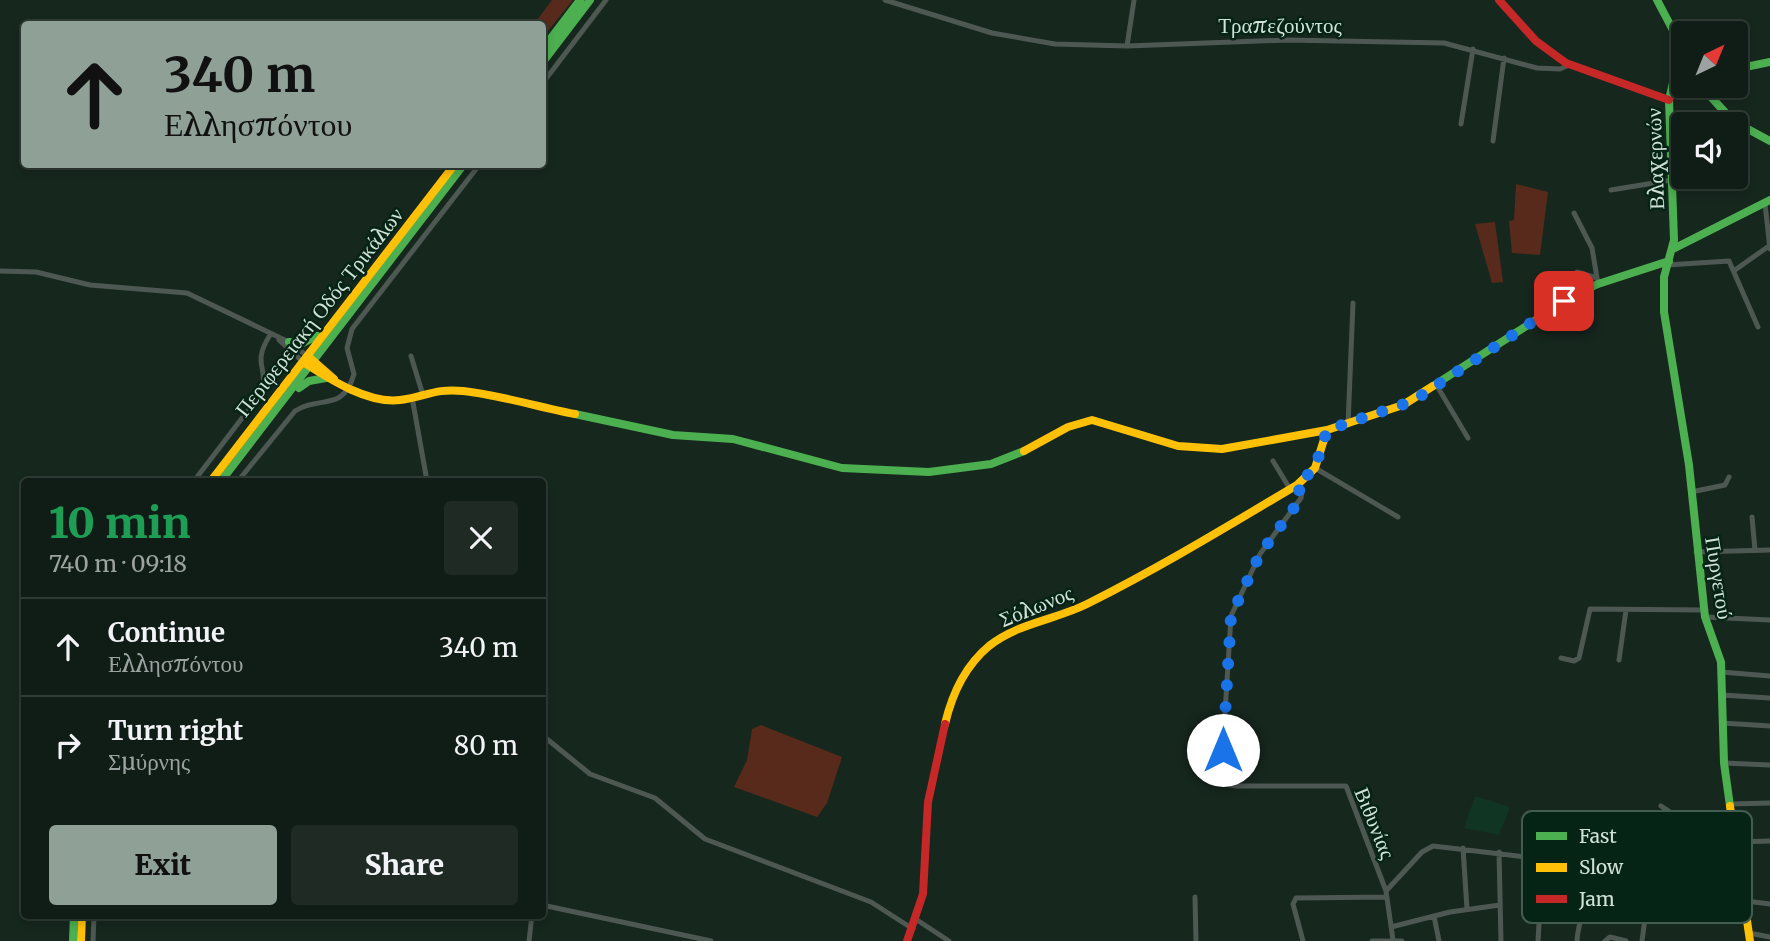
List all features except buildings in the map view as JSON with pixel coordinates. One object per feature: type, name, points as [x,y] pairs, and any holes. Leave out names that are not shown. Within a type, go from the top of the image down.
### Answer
[{"type":"street","points":[[546,45],[580,0]]},
{"type":"street","points":[[546,58],[590,0]]},
{"type":"street","points":[[546,79],[607,0]]},
{"type":"street","name":"Τραπεζούντος","points":[[885,0],[1020,39],[1074,46],[1296,40],[1444,43],[1544,69],[1563,69],[1569,65],[1669,100]]},
{"type":"street","points":[[1128,46],[1134,0]]},
{"type":"street","points":[[1500,0],[1536,41],[1569,65]]},
{"type":"street","points":[[1660,1],[1671,24]]},
{"type":"street","points":[[1461,124],[1473,49]]},
{"type":"street","points":[[1493,141],[1504,58]]},
{"type":"street","points":[[1748,67],[1770,62]]},
{"type":"street","name":"Βλαχερνών","points":[[1671,90],[1671,153]]},
{"type":"street","points":[[1714,98],[1726,115],[1770,141]]},
{"type":"street","name":"Περιφερειακή Οδός Τρικάλων","points":[[213,478],[452,168]]},
{"type":"street","name":"Περιφερειακή Οδός Τρικάλων","points":[[224,478],[461,168]]},
{"type":"street","points":[[240,478],[291,414],[305,406],[332,403],[348,388],[354,374],[347,348],[352,329],[477,168]]},
{"type":"street","points":[[1611,190],[1671,180]]},
{"type":"street","name":"Βλαχερνών","points":[[1668,263],[1673,249],[1672,189]]},
{"type":"street","points":[[1673,249],[1767,202],[1769,247],[1735,270]]},
{"type":"street","points":[[1574,213],[1592,248],[1598,281]]},
{"type":"street","points":[[0,271],[36,272],[90,285],[187,293],[276,338],[348,388],[386,401],[412,397],[422,392],[464,391],[673,435],[733,439],[842,468],[929,472],[991,464],[1032,448],[1068,426],[1088,420],[1101,421],[1151,439],[1197,449],[1258,444],[1348,425],[1403,405],[1437,386],[1598,281],[1668,263],[1684,267],[1724,259],[1735,270],[1758,327]]},
{"type":"street","name":"Πυργετού","points":[[1668,263],[1663,288],[1664,312],[1691,492],[1704,614],[1718,646],[1724,763],[1730,811]]},
{"type":"street","points":[[1577,272],[1598,281]]},
{"type":"street","points":[[1348,425],[1353,303]]},
{"type":"street","points":[[276,338],[289,342],[307,342],[329,326]]},
{"type":"street","points":[[196,478],[261,392],[264,380],[259,356],[270,335]]},
{"type":"street","points":[[289,342],[304,358]]},
{"type":"street","points":[[411,356],[422,392]]},
{"type":"street","points":[[313,365],[326,378]]},
{"type":"street","points":[[289,395],[309,381],[326,378],[336,381]]},
{"type":"street","points":[[1437,386],[1468,438]]},
{"type":"street","points":[[412,397],[419,451],[426,478]]},
{"type":"street","points":[[1327,430],[1315,468],[1398,517]]},
{"type":"street","points":[[1273,461],[1293,487]]},
{"type":"street","name":"Σόλωνος","points":[[906,941],[915,925],[925,886],[931,787],[954,692],[973,662],[990,645],[1006,635],[1083,606],[1293,487],[1315,468]]},
{"type":"street","points":[[1691,492],[1725,485],[1730,477]]},
{"type":"street","name":"Βιθυνίας","points":[[1293,487],[1302,492],[1301,498],[1260,554],[1231,616],[1221,778],[1225,784],[1236,786],[1344,785],[1351,793],[1386,894]]},
{"type":"street","points":[[1752,517],[1755,550]]},
{"type":"street","points":[[1696,552],[1770,550]]},
{"type":"street","points":[[1561,658],[1574,661],[1580,657],[1589,609],[1770,620]]},
{"type":"street","points":[[1619,660],[1626,610]]},
{"type":"street","points":[[1721,672],[1770,676]]},
{"type":"street","points":[[1722,695],[1770,698]]},
{"type":"street","points":[[1722,723],[1770,726]]},
{"type":"street","points":[[546,738],[590,774],[655,798],[705,839],[871,902],[949,941]]},
{"type":"street","points":[[1724,763],[1770,765]]},
{"type":"street","points":[[1729,804],[1770,803]]},
{"type":"street","points":[[1661,806],[1669,811]]},
{"type":"street","points":[[1752,842],[1770,841]]},
{"type":"street","points":[[1303,941],[1293,904],[1295,899],[1386,894],[1426,849],[1440,846],[1522,856]]},
{"type":"street","points":[[1462,848],[1467,909]]},
{"type":"street","points":[[1499,852],[1501,941]]},
{"type":"street","points":[[1386,894],[1393,940]]},
{"type":"street","points":[[1195,897],[1196,941]]},
{"type":"street","points":[[1752,902],[1770,904]]},
{"type":"street","points":[[1391,927],[1467,909],[1500,905]]},
{"type":"street","points":[[546,906],[711,941]]},
{"type":"street","points":[[1434,916],[1439,941]]},
{"type":"street","points":[[73,941],[74,919]]},
{"type":"street","points":[[81,941],[82,919]]},
{"type":"street","points":[[93,941],[94,919]]},
{"type":"street","points":[[529,941],[532,919]]},
{"type":"street","points":[[1538,941],[1539,923]]},
{"type":"street","points":[[1577,941],[1578,923]]},
{"type":"street","points":[[1642,941],[1644,923]]},
{"type":"street","points":[[1605,941],[1612,937],[1626,941]]},
{"type":"street","points":[[1750,937],[1770,937]]},
{"type":"street","points":[[1372,941],[1402,941]]},
{"type":"shaded area","points":[[552,0],[573,0],[546,33],[546,21],[536,21]]},
{"type":"shaded area","points":[[1516,184],[1548,192],[1540,255],[1512,253],[1509,221],[1514,220]]},
{"type":"shaded area","points":[[1495,222],[1503,282],[1492,283],[1475,224]]},
{"type":"shaded area","points":[[761,725],[842,757],[827,803],[817,817],[734,787],[747,760],[752,729]]},
{"type":"shaded area","points":[[1475,796],[1510,807],[1499,835],[1464,828]]},
{"type":"traffic: fast","points":[[546,45],[580,0]]},
{"type":"traffic: fast","points":[[546,58],[590,0]]},
{"type":"traffic: fast","points":[[1657,0],[1671,26]]},
{"type":"traffic: fast","points":[[1748,67],[1770,62]]},
{"type":"traffic: fast","points":[[1671,91],[1669,100],[1674,240],[1664,277],[1664,312],[1689,465],[1705,617],[1721,662],[1724,763],[1730,806]]},
{"type":"traffic: fast","points":[[1712,98],[1733,121],[1770,141]]},
{"type":"traffic: fast","points":[[223,478],[461,168]]},
{"type":"traffic: fast","points":[[1673,249],[1770,200]]},
{"type":"traffic: fast","points":[[1433,386],[1573,296],[1598,284],[1669,261]]},
{"type":"traffic: fast","points":[[289,342],[303,343],[317,336]]},
{"type":"traffic: fast","points":[[299,388],[309,381],[326,378]]},
{"type":"traffic: fast","points":[[575,414],[673,435],[733,439],[842,468],[929,472],[991,464],[1024,451]]},
{"type":"traffic: fast","points":[[73,941],[74,919]]},
{"type":"traffic: slow","points":[[213,478],[452,168]]},
{"type":"traffic: slow","points":[[310,358],[334,379]]},
{"type":"traffic: slow","points":[[306,364],[351,390],[376,398],[400,400],[453,390],[491,395],[575,414]]},
{"type":"traffic: slow","points":[[1024,451],[1068,427],[1092,420],[1178,446],[1222,449],[1327,430],[1403,405],[1433,386]]},
{"type":"traffic: slow","points":[[945,724],[961,681],[973,662],[989,646],[1012,632],[1075,609],[1114,590],[1297,485],[1315,468],[1327,430]]},
{"type":"traffic: slow","points":[[1730,806],[1731,811]]},
{"type":"traffic: slow","points":[[81,941],[82,919]]},
{"type":"traffic: slow","points":[[1747,923],[1750,941]]},
{"type":"traffic: jam","points":[[1499,0],[1536,41],[1566,63],[1669,100]]},
{"type":"traffic: jam","points":[[907,941],[923,894],[928,802],[945,724]]},
{"type":"route","points":[[1223,750],[1224,691],[1231,616],[1260,554],[1299,501],[1302,494],[1296,486],[1315,468],[1327,430],[1413,401],[1564,301]]}]
